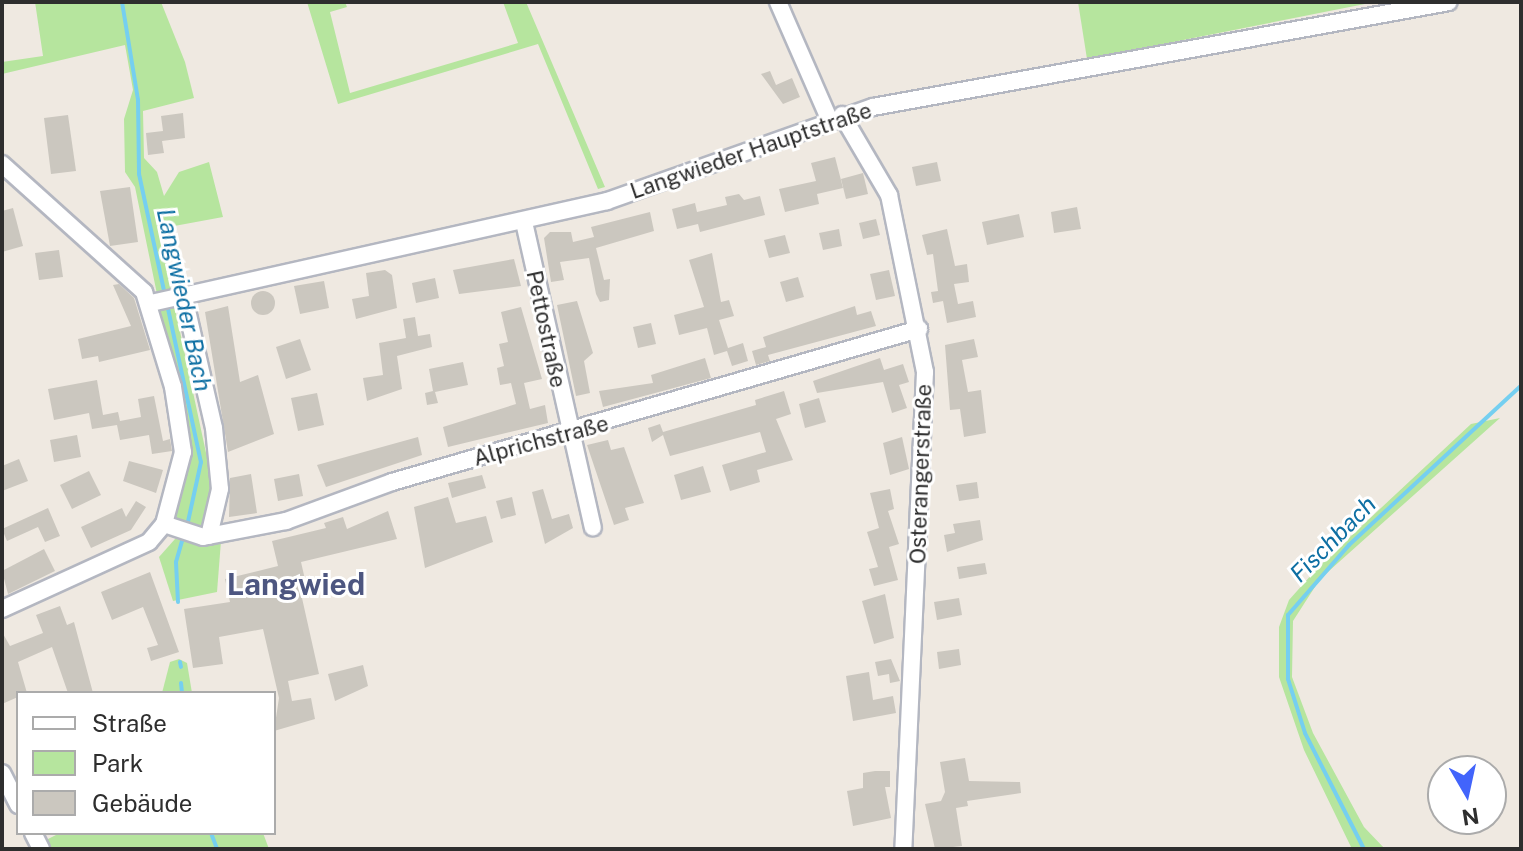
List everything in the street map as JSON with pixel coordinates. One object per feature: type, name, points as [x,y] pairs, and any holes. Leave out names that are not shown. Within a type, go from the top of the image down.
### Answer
[{"type":"street","name":"Osterangerstraße","points":[[778,2],[836,117],[889,195],[919,329],[926,387],[903,849]]},
{"type":"street","name":"Langwieder Hauptstraße","points":[[154,302],[524,222],[708,169],[836,117],[1449,2]]},
{"type":"street","points":[[2,164],[154,302],[183,452],[168,526],[140,548],[2,609]]},
{"type":"street","name":"Pettostraße","points":[[524,222],[568,433],[593,527]]},
{"type":"street","points":[[181,298],[214,428],[220,489],[203,536]]},
{"type":"street","name":"Alprichstraße","points":[[168,526],[203,536],[286,521],[392,482],[919,329]]},
{"type":"street","points":[[2,773],[16,801]]},
{"type":"green space","points":[[35,2],[161,2],[185,62],[194,98],[143,111],[144,158],[157,172],[164,196],[179,172],[209,162],[223,217],[158,229],[211,476],[206,532],[176,520],[187,440],[135,187],[125,172],[124,119],[133,90],[125,45],[2,74],[2,62],[43,56]]},
{"type":"green space","points":[[307,2],[345,2],[347,7],[330,12],[350,93],[518,43],[503,2],[526,2],[605,187],[598,189],[538,44],[338,104]]},
{"type":"green space","points":[[1078,2],[1375,2],[1087,59]]},
{"type":"green space","points":[[1500,418],[1320,579],[1293,621],[1292,677],[1313,733],[1364,827],[1385,849],[1352,849],[1304,750],[1279,677],[1279,627],[1289,600],[1321,564],[1471,424]]},
{"type":"green space","points":[[175,539],[221,541],[217,592],[173,601],[159,557]]},
{"type":"green space","points":[[179,659],[187,663],[192,691],[163,691],[170,662]]},
{"type":"green space","points":[[56,835],[264,835],[269,849],[50,849],[46,840]]},
{"type":"building","points":[[770,71],[776,85],[792,78],[800,97],[783,104],[761,74]]},
{"type":"building","points":[[183,113],[185,138],[162,141],[164,153],[148,155],[146,133],[163,131],[161,116]]},
{"type":"building","points":[[68,115],[76,171],[51,174],[44,118]]},
{"type":"building","points":[[835,157],[843,188],[817,194],[819,204],[785,212],[779,189],[816,181],[811,163]]},
{"type":"building","points":[[937,162],[941,181],[916,186],[912,167]]},
{"type":"building","points":[[863,173],[868,194],[846,199],[841,179]]},
{"type":"building","points":[[130,187],[138,242],[110,246],[100,191]]},
{"type":"building","points":[[739,194],[744,200],[760,196],[765,215],[700,232],[698,224],[677,229],[672,209],[695,203],[697,212],[727,205],[725,197]]},
{"type":"building","points":[[1077,207],[1081,229],[1054,233],[1051,212]]},
{"type":"building","points":[[13,208],[23,246],[2,252],[2,211]]},
{"type":"building","points":[[650,212],[654,231],[596,248],[604,280],[610,279],[609,300],[600,302],[596,294],[589,258],[560,262],[564,280],[551,282],[544,238],[550,232],[571,232],[573,242],[594,237],[591,227]]},
{"type":"building","points":[[1019,214],[1024,237],[987,245],[982,222]]},
{"type":"building","points":[[876,219],[880,235],[863,239],[859,223]]},
{"type":"building","points":[[839,229],[842,246],[823,250],[819,233]]},
{"type":"building","points":[[947,229],[955,266],[967,264],[969,282],[954,284],[958,304],[973,301],[976,317],[947,323],[943,301],[933,303],[931,292],[938,291],[933,254],[927,255],[922,235]]},
{"type":"building","points":[[785,235],[790,253],[769,258],[764,240]]},
{"type":"building","points":[[59,250],[63,277],[39,280],[35,253]]},
{"type":"building","points":[[712,253],[721,302],[729,300],[734,316],[719,320],[728,348],[743,343],[748,361],[732,366],[727,351],[714,355],[707,328],[679,335],[674,315],[704,307],[689,260]]},
{"type":"building","points":[[514,259],[521,286],[459,294],[453,270]]},
{"type":"building","points":[[385,270],[392,275],[397,308],[356,319],[352,299],[369,296],[366,273]]},
{"type":"building","points":[[889,270],[895,296],[876,300],[870,274]]},
{"type":"building","points":[[798,277],[804,297],[786,302],[780,282]]},
{"type":"building","points":[[435,278],[439,298],[416,303],[412,283]]},
{"type":"building","points":[[324,281],[329,308],[300,314],[294,286]]},
{"type":"building","points":[[119,284],[134,298],[150,350],[99,362],[98,356],[82,359],[78,339],[131,326],[113,285]]},
{"type":"building","points":[[263,291],[272,294],[275,303],[272,312],[263,315],[254,312],[251,303],[254,294]]},
{"type":"building","points":[[577,301],[593,353],[584,361],[590,393],[576,396],[557,305]]},
{"type":"building","points":[[228,306],[240,382],[258,375],[274,434],[228,452],[205,312]]},
{"type":"building","points":[[855,306],[857,315],[871,311],[876,326],[768,355],[770,361],[756,365],[752,351],[766,347],[763,337]]},
{"type":"building","points":[[521,307],[542,379],[524,383],[530,409],[545,405],[548,423],[448,447],[443,427],[516,404],[511,383],[500,385],[497,368],[504,366],[499,344],[508,342],[501,312]]},
{"type":"building","points":[[415,317],[418,336],[430,334],[432,347],[397,356],[402,389],[367,401],[363,378],[383,375],[379,343],[406,338],[403,319]]},
{"type":"building","points":[[651,323],[656,344],[638,348],[633,327]]},
{"type":"building","points":[[300,339],[311,370],[286,379],[276,347]]},
{"type":"building","points":[[974,339],[978,357],[962,360],[968,392],[981,390],[986,433],[964,437],[960,409],[950,410],[945,345]]},
{"type":"building","points":[[705,358],[711,378],[603,407],[599,391],[653,383],[651,375]]},
{"type":"building","points":[[880,358],[884,370],[903,364],[909,382],[899,385],[907,408],[892,413],[883,382],[817,393],[813,381]]},
{"type":"building","points":[[463,362],[468,385],[435,392],[438,403],[427,405],[425,393],[433,391],[429,369]]},
{"type":"building","points":[[97,380],[103,415],[118,412],[120,421],[141,417],[138,399],[154,396],[163,441],[170,439],[172,451],[152,454],[149,435],[120,440],[117,425],[92,429],[89,413],[54,420],[48,389]]},
{"type":"building","points":[[784,391],[791,414],[776,419],[793,460],[757,470],[760,482],[730,491],[722,465],[766,452],[760,432],[670,456],[663,435],[652,442],[648,428],[660,424],[663,432],[756,405],[755,400]]},
{"type":"building","points":[[317,393],[324,425],[298,431],[291,398]]},
{"type":"building","points":[[819,398],[826,422],[805,428],[799,404]]},
{"type":"building","points":[[77,435],[81,457],[54,462],[50,440]]},
{"type":"building","points":[[418,437],[422,455],[326,487],[317,465]]},
{"type":"building","points":[[902,437],[909,469],[890,475],[883,443]]},
{"type":"building","points":[[608,440],[611,450],[624,447],[644,503],[625,508],[629,520],[614,525],[587,445]]},
{"type":"building","points":[[19,459],[28,481],[2,491],[2,466]]},
{"type":"building","points":[[129,461],[163,470],[156,493],[123,481]]},
{"type":"building","points":[[703,466],[711,492],[681,500],[674,475]]},
{"type":"building","points":[[89,471],[101,495],[72,509],[60,485]]},
{"type":"building","points":[[251,474],[257,513],[229,517],[230,478]]},
{"type":"building","points":[[299,474],[303,496],[278,501],[274,479]]},
{"type":"building","points":[[482,475],[486,488],[452,498],[448,483]]},
{"type":"building","points":[[977,482],[979,498],[959,501],[956,485]]},
{"type":"building","points":[[543,489],[552,519],[569,514],[573,528],[545,544],[532,492]]},
{"type":"building","points":[[890,489],[894,509],[888,511],[899,544],[889,547],[898,580],[874,586],[869,569],[878,567],[867,532],[879,528],[870,493]]},
{"type":"building","points":[[448,497],[456,523],[486,516],[493,542],[425,568],[414,507]]},
{"type":"building","points":[[512,497],[516,515],[501,519],[496,501]]},
{"type":"building","points":[[136,501],[146,507],[131,530],[91,548],[81,527],[122,508],[126,517]]},
{"type":"building","points":[[48,508],[60,536],[45,542],[38,527],[7,541],[2,529]]},
{"type":"building","points":[[388,511],[397,539],[301,562],[309,597],[302,598],[319,674],[288,681],[292,701],[311,698],[315,719],[276,730],[279,698],[263,629],[219,637],[223,664],[193,668],[184,609],[230,602],[225,579],[278,566],[272,541],[326,528],[324,523],[343,517],[347,529]]},
{"type":"building","points":[[980,520],[983,540],[947,552],[944,535],[955,533],[953,524]]},
{"type":"building","points":[[44,549],[55,571],[8,594],[2,571]]},
{"type":"building","points":[[985,563],[987,574],[959,579],[957,567]]},
{"type":"building","points":[[150,572],[179,652],[151,661],[147,648],[158,645],[143,607],[112,620],[101,592]]},
{"type":"building","points":[[885,594],[894,638],[874,644],[862,601]]},
{"type":"building","points":[[959,598],[962,615],[937,620],[934,602]]},
{"type":"building","points":[[60,606],[67,625],[74,622],[92,691],[67,691],[52,647],[18,662],[26,691],[16,691],[16,698],[2,704],[2,632],[10,646],[43,633],[36,615]]},
{"type":"building","points":[[959,649],[961,665],[939,669],[937,652]]},
{"type":"building","points":[[891,659],[900,681],[890,683],[889,674],[878,676],[875,662]]},
{"type":"building","points":[[363,665],[368,686],[335,701],[328,674]]},
{"type":"building","points":[[869,672],[873,700],[893,696],[896,713],[853,721],[846,676]]},
{"type":"building","points":[[965,758],[969,781],[1020,782],[1021,793],[967,801],[968,806],[956,808],[962,846],[935,849],[925,804],[941,801],[945,792],[940,762]]},
{"type":"building","points":[[890,771],[890,787],[885,787],[891,818],[853,826],[847,791],[863,788],[863,773]]},
{"type":"waterway","name":"Langwieder Bach","points":[[122,2],[138,100],[139,174],[165,295]]},
{"type":"waterway","name":"Langwieder Bach","points":[[167,304],[201,462],[187,526]]},
{"type":"waterway","name":"Fischbach","points":[[1364,849],[1305,733],[1288,679],[1288,615],[1349,545],[1521,386]]},
{"type":"waterway","name":"Langwieder Bach","points":[[178,602],[176,562],[184,534]]},
{"type":"waterway","name":"Langwieder Bach","points":[[180,662],[181,667]]},
{"type":"waterway","name":"Langwieder Bach","points":[[181,683],[182,691]]},
{"type":"waterway","name":"Langwieder Bach","points":[[212,835],[217,849]]},
{"type":"district","name":"Langwied","points":[[296,584]]}]
